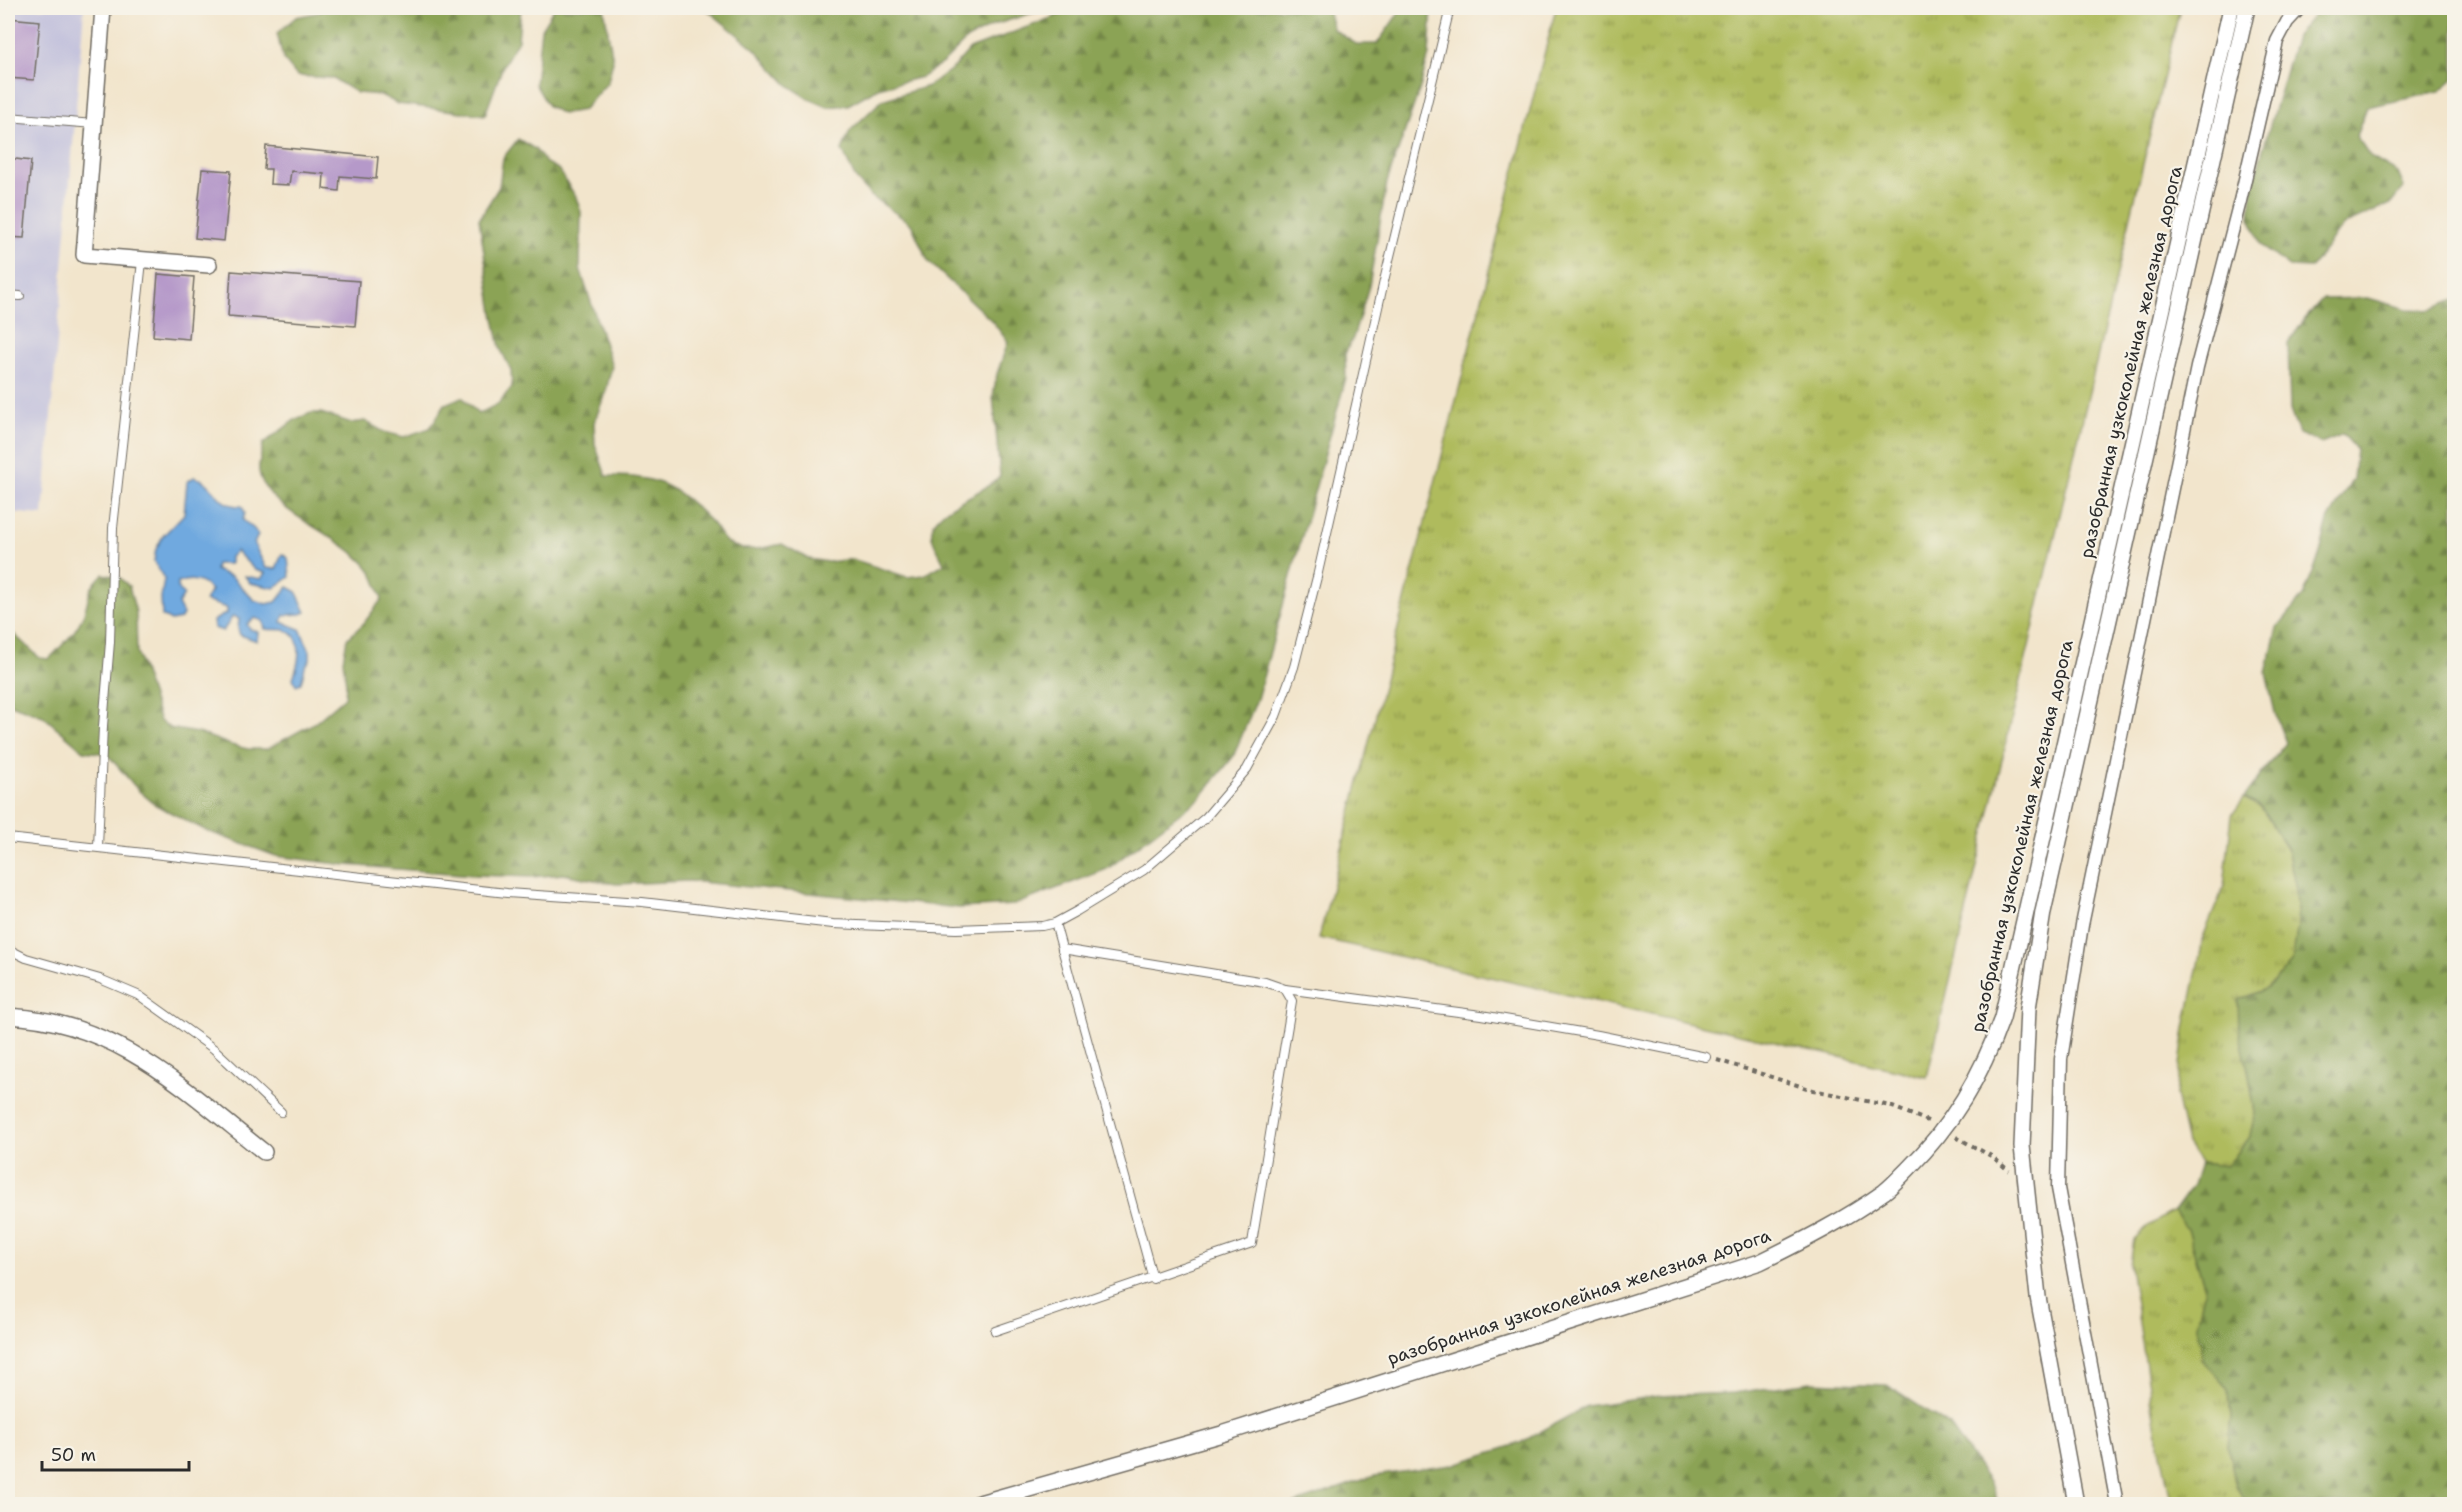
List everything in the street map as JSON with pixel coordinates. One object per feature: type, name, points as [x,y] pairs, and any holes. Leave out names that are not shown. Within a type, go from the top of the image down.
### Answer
[{"type":"street","points":[[103,8],[84,255],[209,265]]},
{"type":"street","name":"разобранная узкоколейная железная дорога","points":[[976,1504],[1211,1438],[1760,1262],[1812,1237],[1886,1191],[1919,1159],[1970,1093],[1989,1055],[2002,1018],[2231,8]]},
{"type":"street","points":[[2076,1504],[2038,1297],[2024,1178],[2023,1113],[2028,1008],[2043,912],[2247,8]]},
{"type":"street","points":[[2117,1504],[2058,1188],[2061,1059],[2082,925],[2197,367],[2240,201],[2277,41],[2287,22],[2300,8]]},
{"type":"street","points":[[8,1016],[56,1021],[112,1040],[168,1076],[264,1152]]},
{"type":"lane","points":[[8,838],[507,893],[642,902],[833,924],[956,929],[1042,926],[1055,923],[1144,870],[1206,817],[1247,769],[1276,716],[1294,667],[1317,577],[1450,8]]},
{"type":"lane","points":[[8,117],[94,124]]},
{"type":"lane","points":[[98,847],[103,726],[110,642],[113,528],[142,261]]},
{"type":"lane","points":[[8,295],[20,296]]},
{"type":"lane","points":[[1055,923],[1153,1279]]},
{"type":"lane","points":[[8,949],[26,958],[100,979],[140,996],[214,1049],[281,1112]]},
{"type":"lane","points":[[1062,949],[1265,982],[1285,989],[1481,1015],[1598,1035],[1706,1057]]},
{"type":"lane","points":[[994,1331],[1252,1244],[1292,1001],[1285,989]]},
{"type":"path","points":[[1706,1057],[1813,1090],[1890,1107],[1925,1119],[1993,1157],[2005,1169],[2024,1178]]},
{"type":"shaded area","points":[[8,8],[84,8],[43,515],[8,512]]},
{"type":"green space","points":[[321,8],[521,8],[518,40],[503,66],[485,115],[398,104],[381,95],[357,93],[332,78],[297,76],[283,59],[277,33],[296,17],[321,12]]},
{"type":"green space","points":[[554,8],[604,8],[613,61],[608,82],[583,110],[562,114],[548,106],[535,84],[541,29]]},
{"type":"green space","points":[[705,8],[1048,8],[994,25],[967,39],[944,62],[922,77],[878,88],[848,105],[828,107],[807,98],[787,84],[755,49]]},
{"type":"green space","points":[[1077,8],[1328,8],[1333,29],[1356,44],[1377,44],[1398,14],[1398,8],[1432,8],[1429,55],[1420,88],[1387,182],[1369,286],[1353,338],[1345,354],[1346,378],[1257,699],[1233,757],[1199,799],[1107,869],[1014,905],[959,908],[689,881],[616,884],[563,874],[532,877],[474,875],[346,865],[276,856],[207,831],[156,805],[139,791],[107,754],[84,751],[43,716],[8,703],[8,629],[40,658],[49,659],[78,626],[91,589],[103,574],[119,577],[129,587],[136,612],[137,652],[160,721],[170,728],[202,734],[248,749],[267,749],[316,722],[345,697],[343,660],[347,639],[364,623],[382,599],[372,573],[361,560],[276,500],[265,486],[259,471],[263,444],[296,419],[311,413],[321,413],[352,423],[365,421],[384,432],[404,437],[430,428],[445,404],[462,397],[478,414],[498,404],[512,387],[511,370],[500,348],[479,219],[499,187],[503,158],[518,139],[535,149],[546,163],[558,169],[576,197],[581,212],[580,269],[612,366],[606,391],[594,423],[595,444],[606,476],[653,480],[676,491],[713,524],[726,541],[741,548],[755,549],[782,544],[809,559],[828,562],[852,559],[907,577],[924,575],[944,564],[932,537],[933,527],[938,518],[1000,476],[993,396],[997,374],[1008,342],[993,322],[928,261],[911,224],[871,196],[856,179],[842,150],[850,131],[882,100],[928,86],[952,69],[970,49]]},
{"type":"green space","points":[[1556,8],[2180,8],[1927,1077],[1319,938]]},
{"type":"green space","points":[[2320,8],[2454,8],[2454,79],[2439,92],[2367,107],[2356,136],[2372,158],[2398,173],[2404,187],[2391,204],[2343,225],[2311,268],[2289,267],[2261,245],[2250,218],[2252,187],[2296,36]]},
{"type":"green space","points":[[2368,298],[2407,309],[2430,310],[2454,300],[2454,1504],[2248,1504],[2236,1487],[2228,1447],[2231,1417],[2228,1389],[2203,1361],[2197,1325],[2205,1288],[2187,1229],[2174,1211],[2193,1185],[2200,1163],[2227,1166],[2250,1137],[2255,1113],[2239,1031],[2238,1000],[2268,988],[2292,962],[2298,925],[2296,888],[2287,848],[2261,807],[2244,798],[2286,743],[2275,713],[2266,673],[2277,628],[2303,596],[2319,557],[2328,520],[2353,479],[2356,449],[2343,434],[2321,443],[2299,434],[2290,409],[2288,344],[2304,320],[2323,299]]},
{"type":"green space","points":[[2244,798],[2261,807],[2287,849],[2296,888],[2298,925],[2292,962],[2268,987],[2249,1074],[2255,1113],[2250,1137],[2227,1166],[2200,1163],[2187,1144],[2176,1095],[2185,1028],[2204,935],[2224,886],[2232,815]]},
{"type":"green space","points":[[2174,1211],[2187,1229],[2205,1288],[2197,1325],[2203,1361],[2228,1389],[2231,1417],[2228,1447],[2236,1486],[2248,1504],[2172,1504],[2156,1430],[2130,1266],[2134,1239],[2148,1226]]},
{"type":"green space","points":[[1811,1382],[1887,1385],[1950,1426],[1994,1489],[1998,1504],[1293,1504],[1374,1476],[1452,1465],[1520,1443],[1587,1406],[1659,1396],[1734,1393]]},
{"type":"water","points":[[194,477],[207,484],[226,503],[242,506],[245,513],[243,520],[258,535],[254,544],[266,568],[276,569],[282,554],[288,558],[290,577],[274,588],[250,583],[245,576],[261,579],[265,573],[255,570],[236,551],[230,557],[230,564],[216,564],[215,570],[232,577],[254,600],[266,604],[276,602],[288,587],[296,591],[306,612],[284,615],[282,622],[300,629],[310,651],[310,660],[305,667],[301,683],[296,685],[293,678],[299,651],[296,638],[291,633],[285,630],[265,629],[263,621],[255,618],[247,624],[250,629],[258,632],[257,641],[240,635],[239,619],[233,616],[223,631],[214,628],[213,621],[227,613],[227,608],[205,601],[211,590],[200,582],[191,580],[178,583],[178,588],[184,595],[178,604],[183,614],[181,619],[171,621],[162,616],[161,598],[164,579],[154,561],[156,549],[163,536],[184,514],[187,482]]},
{"type":"building","points":[[8,18],[40,21],[34,80],[8,78]]},
{"type":"building","points":[[266,146],[378,157],[376,179],[340,176],[339,191],[323,189],[324,174],[291,171],[289,185],[270,184],[271,169],[264,169]]},
{"type":"building","points":[[8,158],[31,161],[24,238],[8,237]]},
{"type":"building","points":[[202,169],[231,171],[224,241],[195,238]]},
{"type":"building","points":[[231,271],[359,281],[355,326],[228,316]]},
{"type":"building","points":[[158,274],[194,277],[189,339],[153,336]]}]
